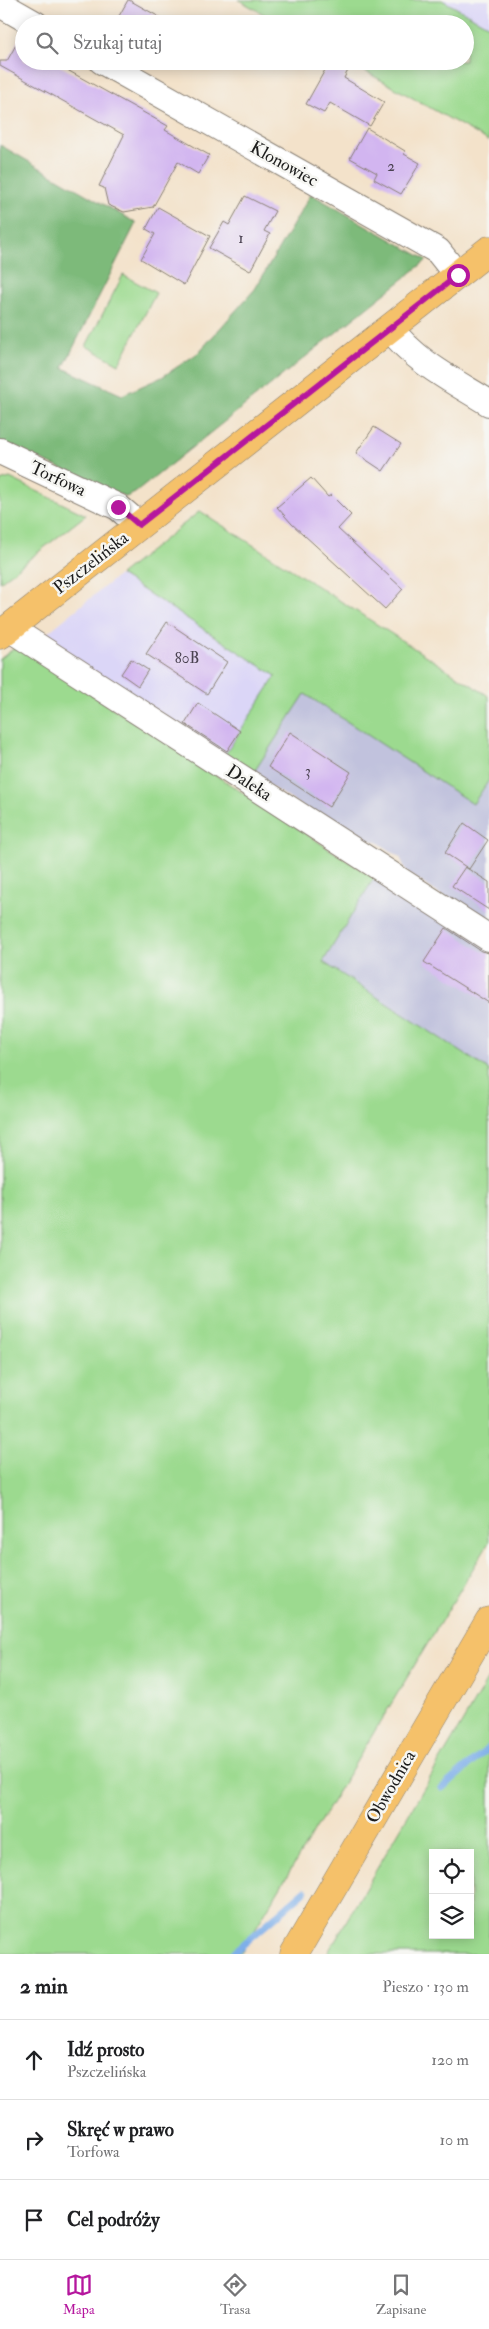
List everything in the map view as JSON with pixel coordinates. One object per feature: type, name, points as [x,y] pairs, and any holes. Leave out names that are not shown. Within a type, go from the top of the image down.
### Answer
[{"type":"main road","name":"Pszczelińska","points":[[4,632],[489,250]]},
{"type":"main road","name":"Obwodnica","points":[[294,1954],[489,1621]]},
{"type":"street","points":[[0,4],[19,15]]},
{"type":"street","name":"Klonowiec","points":[[118,70],[438,251],[458,275]]},
{"type":"street","points":[[390,328],[404,346],[421,359],[489,403]]},
{"type":"street","name":"Torfowa","points":[[0,451],[118,507],[139,525]]},
{"type":"street","name":"Daleka","points":[[4,632],[489,938]]},
{"type":"shaded area","points":[[442,0],[489,0],[489,26],[474,18],[474,15],[469,15]]},
{"type":"shaded area","points":[[119,575],[276,676],[224,756],[41,638]]},
{"type":"shaded area","points":[[305,694],[473,804],[489,780],[489,926],[407,873],[400,857],[376,841],[352,838],[252,775]]},
{"type":"shaded area","points":[[374,878],[489,946],[489,1070],[323,962]]},
{"type":"green space","points":[[239,0],[442,0],[469,15],[265,15]]},
{"type":"green space","points":[[474,18],[489,26],[489,141],[363,70],[474,70]]},
{"type":"green space","points":[[0,145],[136,223],[63,368],[122,395],[162,377],[198,353],[255,289],[311,194],[427,260],[135,493],[126,497],[0,442]]},
{"type":"green space","points":[[123,275],[156,293],[119,364],[86,346]]},
{"type":"green space","points":[[10,478],[86,515],[0,582],[0,481]]},
{"type":"green space","points":[[200,511],[487,695],[489,698],[489,780],[473,804],[305,694],[252,775],[224,756],[276,676],[120,575]]},
{"type":"green space","points":[[17,646],[374,878],[323,962],[489,1070],[489,1542],[240,1954],[0,1954],[0,659]]},
{"type":"green space","points":[[489,1677],[489,1954],[327,1954]]},
{"type":"building","points":[[129,0],[156,15],[120,15]]},
{"type":"building","points":[[15,47],[15,70],[67,70],[168,126],[165,130],[209,155],[198,174],[178,162],[153,207],[124,212],[108,205],[104,188],[99,186],[124,135],[0,66],[0,61],[7,61]]},
{"type":"building","points":[[325,70],[348,70],[344,78],[384,102],[370,126],[330,103],[324,113],[306,104]]},
{"type":"building","points":[[367,128],[405,151],[404,154],[420,163],[401,194],[374,179],[377,173],[350,158]]},
{"type":"building","points":[[245,196],[275,211],[264,231],[270,234],[250,271],[209,248],[224,222],[229,225]]},
{"type":"building","points":[[158,207],[210,236],[184,285],[141,259],[155,234],[146,229]]},
{"type":"building","points":[[374,427],[401,444],[383,471],[356,453]]},
{"type":"building","points":[[311,478],[328,497],[331,495],[351,515],[338,529],[403,589],[385,609],[292,524],[277,507]]},
{"type":"building","points":[[167,622],[227,662],[207,694],[146,654]]},
{"type":"building","points":[[131,659],[148,670],[138,686],[121,674]]},
{"type":"building","points":[[198,703],[240,731],[227,751],[185,724]]},
{"type":"building","points":[[290,732],[351,772],[329,807],[268,767]]},
{"type":"building","points":[[464,823],[488,840],[469,869],[445,853]]},
{"type":"building","points":[[465,867],[489,882],[489,910],[452,886]]},
{"type":"building","points":[[446,928],[481,951],[489,953],[489,1003],[424,962]]},
{"type":"waterway","points":[[442,1788],[489,1748]]},
{"type":"waterway","points":[[232,1954],[305,1891]]},
{"type":"route","points":[[118,507],[131,516],[139,525],[458,275]]}]
